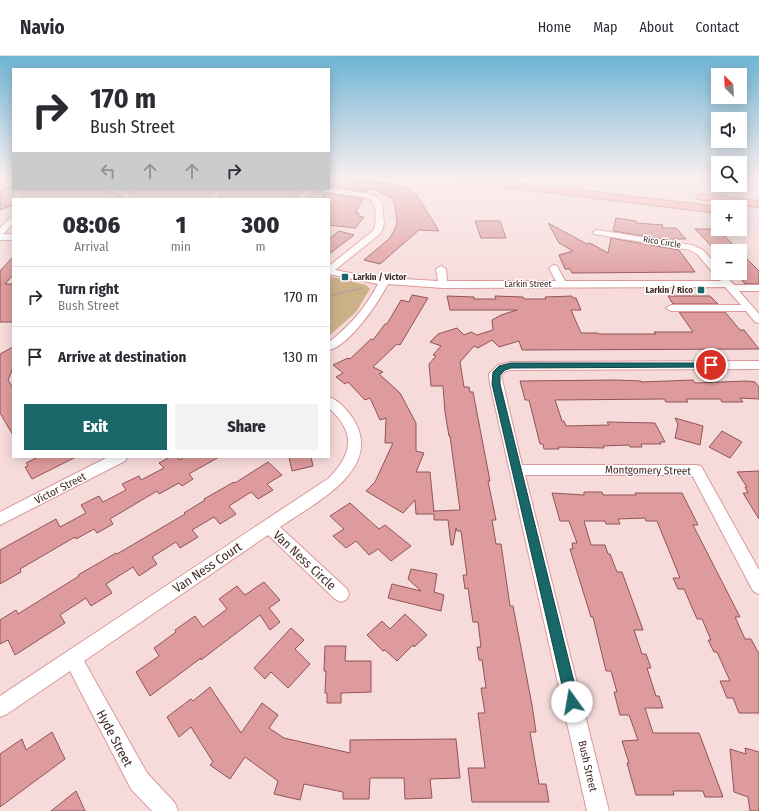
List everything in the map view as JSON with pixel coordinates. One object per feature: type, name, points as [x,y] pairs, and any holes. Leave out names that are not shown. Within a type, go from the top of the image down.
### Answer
[{"type":"highway","points":[[747,214],[759,215]]},
{"type":"street","points":[[330,269],[378,231],[380,224],[379,213]]},
{"type":"street","points":[[0,232],[12,221]]},
{"type":"street","name":"Rico Circle","points":[[597,232],[692,248],[700,252],[711,265]]},
{"type":"street","points":[[0,237],[12,237]]},
{"type":"street","points":[[554,268],[562,284]]},
{"type":"street","points":[[441,269],[443,285]]},
{"type":"street","name":"Larkin Street","points":[[330,270],[384,282],[443,285],[562,284],[732,288]]},
{"type":"street","name":"Rico Circle","points":[[725,280],[759,320]]},
{"type":"street","points":[[330,346],[361,320],[371,307],[384,282]]},
{"type":"street","points":[[732,288],[759,288]]},
{"type":"street","points":[[732,288],[759,293]]},
{"type":"street","points":[[671,308],[748,308]]},
{"type":"street","name":"Bush Street","points":[[598,811],[495,379],[496,372],[502,368],[520,366],[759,365]]},
{"type":"street","name":"Van Ness Court","points":[[0,707],[323,490],[343,473],[349,465],[355,447],[353,430],[345,416],[330,402]]},
{"type":"street","name":"Victor Street","points":[[0,519],[113,458]]},
{"type":"street","name":"Montgomery Street","points":[[517,470],[696,470],[759,586]]},
{"type":"street","name":"Van Ness Circle","points":[[269,526],[342,594]]},
{"type":"street","name":"Hyde Street","points":[[73,658],[139,781],[167,811]]},
{"type":"path","points":[[330,296],[366,287]]},
{"type":"shaded area","points":[[330,276],[366,285],[370,289],[356,312],[330,335]]},
{"type":"building","points":[[330,213],[359,213],[358,216],[364,217],[355,228],[330,225]]},
{"type":"building","points":[[396,213],[428,213],[439,231],[419,230],[380,264],[364,260],[390,238],[397,223]]},
{"type":"building","points":[[616,218],[636,221],[636,223],[663,225],[662,228],[676,228],[686,239],[673,239],[674,241],[613,231]]},
{"type":"building","points":[[475,221],[500,221],[506,238],[481,238]]},
{"type":"building","points":[[548,223],[587,244],[590,243],[608,253],[611,238],[679,250],[695,272],[572,273],[570,269],[565,269],[559,255],[573,251],[559,243]]},
{"type":"building","points":[[695,229],[711,229],[711,236],[725,236],[732,244],[711,244],[711,246]]},
{"type":"building","points":[[339,231],[354,235],[330,253],[330,238]]},
{"type":"building","points":[[12,258],[12,276],[5,284],[12,284],[12,322],[0,322],[0,271]]},
{"type":"building","points":[[747,259],[759,271],[759,284],[745,284],[742,280],[747,280]]},
{"type":"building","points":[[412,295],[428,298],[400,345],[397,344],[373,367],[383,372],[379,374],[400,393],[416,423],[416,451],[424,453],[416,472],[430,472],[434,512],[460,510],[450,436],[445,412],[443,386],[431,386],[429,364],[436,356],[433,355],[441,346],[430,342],[438,334],[457,328],[464,335],[471,332],[477,335],[493,330],[492,320],[501,315],[517,310],[450,310],[447,296],[474,297],[474,299],[496,299],[495,296],[523,297],[524,299],[546,299],[545,297],[572,296],[573,298],[576,298],[581,310],[571,310],[581,333],[656,334],[654,332],[693,332],[679,312],[725,312],[740,330],[744,330],[759,349],[522,350],[519,341],[499,347],[492,340],[478,348],[474,346],[460,362],[464,387],[469,387],[470,392],[473,392],[496,520],[492,520],[496,544],[501,544],[510,606],[513,606],[532,705],[536,732],[530,732],[539,784],[546,784],[549,802],[472,802],[468,768],[485,768],[478,713],[485,713],[481,688],[486,688],[482,660],[479,660],[477,647],[481,647],[478,622],[473,622],[468,588],[465,589],[463,575],[467,575],[461,531],[457,531],[456,528],[453,545],[451,545],[448,520],[434,520],[434,514],[416,514],[415,500],[403,513],[366,491],[375,482],[393,443],[385,443],[386,418],[380,420],[370,398],[365,400],[348,382],[345,384],[336,377],[343,373],[333,365],[348,358],[350,359],[371,339],[373,340],[385,324],[387,324],[401,300],[409,302]]},
{"type":"building","points":[[668,296],[710,296],[718,304],[673,304]]},
{"type":"building","points":[[12,348],[12,370],[8,380],[12,386],[12,433],[0,413],[0,354]]},
{"type":"building","points":[[616,380],[641,382],[693,380],[695,383],[755,382],[759,387],[759,399],[740,398],[743,402],[722,402],[720,399],[686,399],[688,402],[666,402],[664,399],[555,400],[562,421],[564,421],[566,426],[609,425],[607,422],[655,423],[665,442],[660,442],[661,444],[641,444],[642,447],[630,447],[629,445],[603,446],[604,448],[558,447],[559,449],[544,449],[543,444],[540,444],[529,400],[525,400],[520,381]]},
{"type":"building","points":[[675,418],[703,426],[700,445],[675,438],[678,424]]},
{"type":"building","points":[[722,431],[742,442],[730,458],[709,447]]},
{"type":"building","points":[[36,458],[74,458],[32,479],[25,467],[28,466],[26,463]]},
{"type":"building","points":[[168,458],[178,458],[179,460],[183,458],[217,458],[189,474],[193,479],[182,486],[179,483],[159,494],[157,491],[110,519],[113,524],[97,533],[94,529],[76,539],[75,537],[20,569],[21,572],[0,584],[0,550],[56,519],[60,527],[86,513],[81,505],[99,496],[103,502],[126,490],[122,484],[139,476],[141,480],[164,468],[159,463]]},
{"type":"building","points":[[289,458],[311,458],[313,466],[292,471]]},
{"type":"building","points":[[268,462],[282,475],[267,484],[273,490],[258,499],[251,492],[229,506],[236,514],[220,524],[214,517],[192,530],[198,537],[180,548],[176,542],[152,557],[157,564],[139,576],[133,567],[106,584],[112,593],[91,606],[86,598],[60,615],[65,623],[15,655],[8,640],[0,644],[0,620],[16,610],[18,614],[79,576],[78,575],[185,514],[184,513],[205,500],[204,499],[234,482],[235,483]]},
{"type":"building","points":[[759,471],[759,519],[743,493],[748,493],[745,487],[747,487],[737,472]]},
{"type":"building","points":[[584,492],[602,492],[603,495],[682,493],[698,525],[693,525],[740,617],[735,617],[745,639],[751,639],[759,654],[759,713],[739,713],[733,698],[727,698],[720,681],[730,681],[717,652],[714,652],[708,640],[711,640],[702,619],[697,619],[684,589],[678,589],[673,578],[680,578],[657,521],[646,521],[645,518],[618,519],[620,524],[606,524],[605,521],[584,521],[591,545],[605,545],[617,572],[622,572],[643,630],[634,630],[642,654],[646,654],[651,668],[647,668],[656,696],[659,696],[663,708],[645,708],[653,733],[699,733],[723,797],[705,797],[703,791],[673,791],[674,795],[636,795],[627,763],[629,763],[622,741],[638,740],[629,715],[620,715],[614,692],[617,692],[611,671],[606,671],[593,617],[591,617],[570,549],[573,549],[572,543],[577,543],[569,521],[560,521],[552,493],[584,495]]},
{"type":"building","points":[[350,503],[379,529],[385,525],[411,546],[391,561],[378,549],[369,555],[356,541],[346,548],[333,536],[344,529],[330,516]]},
{"type":"building","points":[[411,569],[437,574],[434,592],[444,595],[441,611],[388,598],[392,584],[421,591],[408,579]]},
{"type":"building","points":[[264,582],[280,600],[269,608],[280,622],[270,630],[260,615],[201,660],[201,658],[150,696],[136,672],[159,656],[154,648],[176,632],[175,630],[195,616],[203,627],[227,609],[219,599],[237,586],[245,595]]},
{"type":"building","points":[[405,614],[427,635],[414,647],[413,645],[397,661],[385,650],[383,651],[367,635],[382,621],[390,629]]},
{"type":"building","points":[[291,628],[304,640],[295,649],[310,664],[288,688],[271,672],[265,679],[254,668]]},
{"type":"building","points":[[325,646],[346,646],[345,661],[371,661],[371,692],[341,693],[341,703],[327,703],[327,693],[325,693],[326,671],[324,671]]},
{"type":"building","points":[[210,687],[241,733],[262,703],[278,715],[269,728],[284,738],[350,753],[350,740],[456,739],[460,778],[430,779],[432,798],[405,799],[404,778],[370,778],[369,799],[343,799],[343,792],[304,784],[300,800],[274,794],[278,781],[245,757],[230,779],[210,765],[213,762],[191,727],[179,737],[167,717],[191,699],[193,701]]},
{"type":"building","points":[[52,732],[65,759],[0,807],[0,754],[22,739],[26,750]]},
{"type":"building","points":[[745,748],[759,752],[759,811],[750,811],[748,797],[734,792],[730,749],[746,754]]},
{"type":"building","points":[[76,791],[85,811],[51,811]]},
{"type":"place","name":"Larkin / Victor","points":[[345,277]]},
{"type":"place","name":"Larkin / Rico","points":[[701,290]]},
{"type":"route","points":[[572,702],[496,384],[496,372],[506,366],[711,365]]}]
